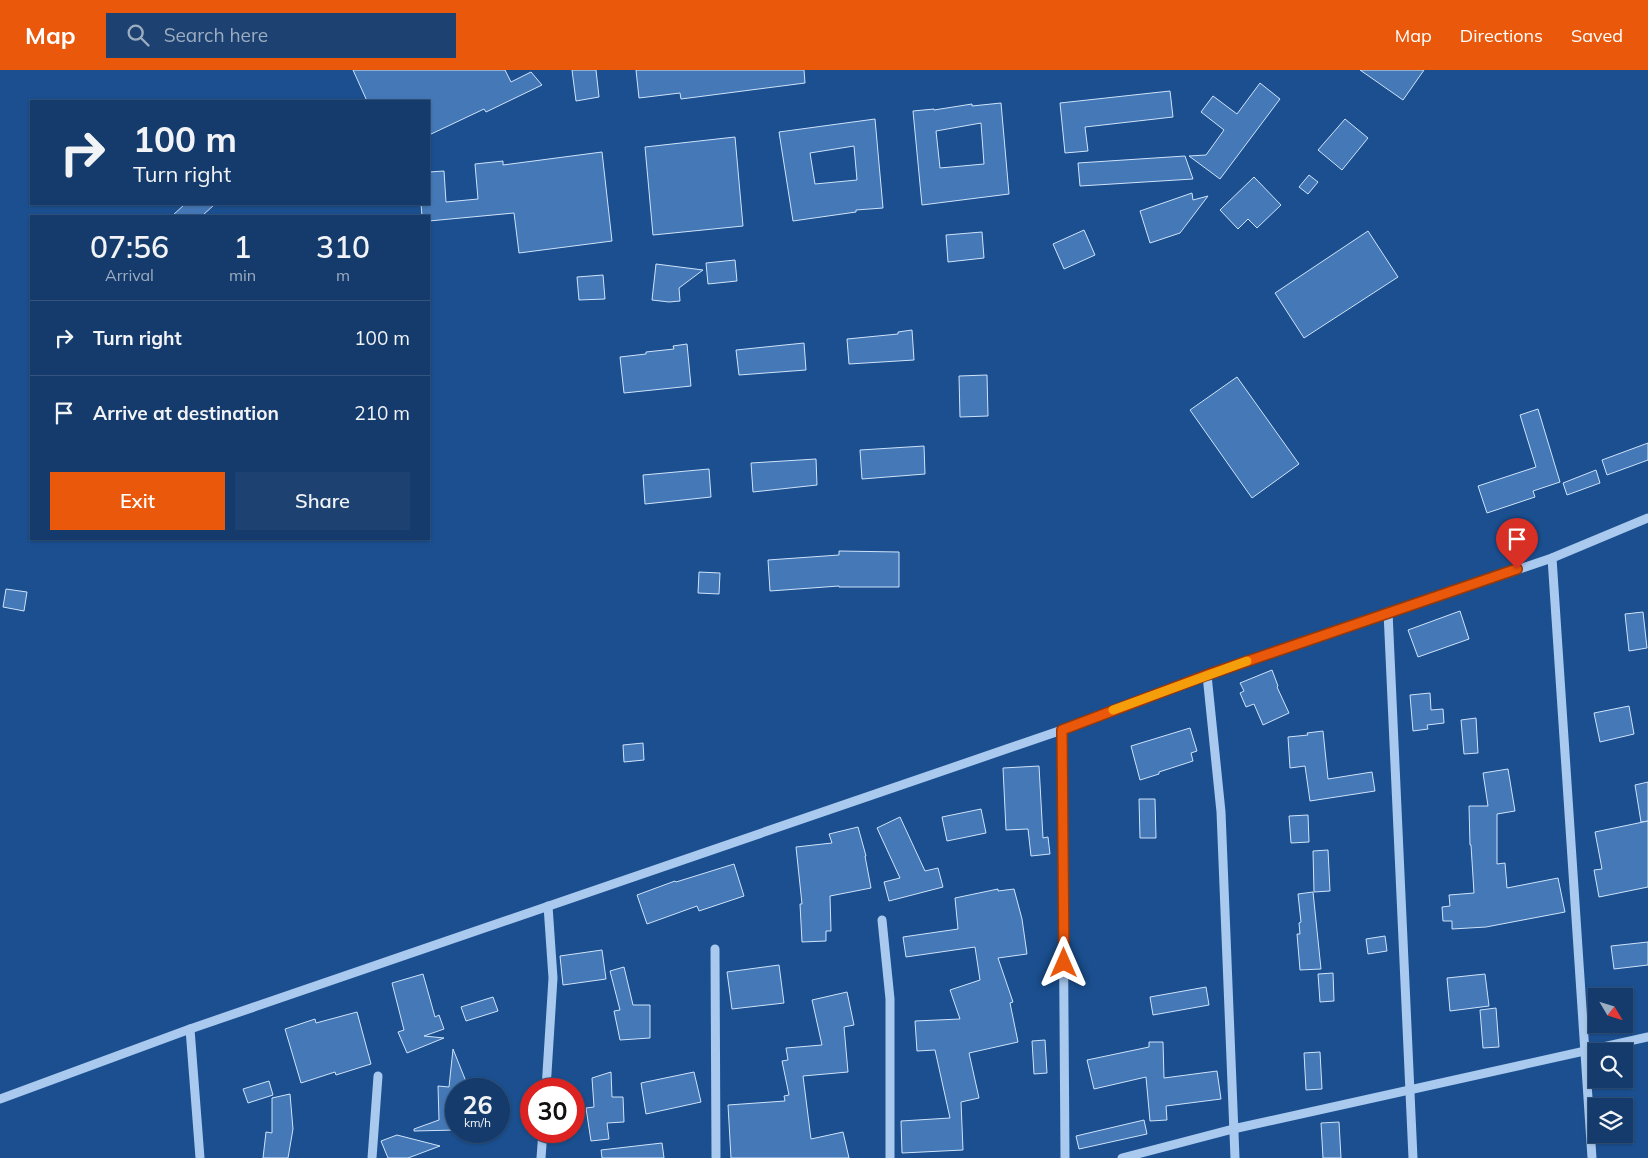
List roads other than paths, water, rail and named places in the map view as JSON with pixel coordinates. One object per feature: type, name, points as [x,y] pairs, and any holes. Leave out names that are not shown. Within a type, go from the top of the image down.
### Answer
[{"type":"street","points":[[0,1099],[190,1029],[1062,730],[1207,675],[1388,612],[1552,558],[1648,518]]},
{"type":"street","points":[[1552,558],[1592,1158]]},
{"type":"street","points":[[1388,612],[1413,1158]]},
{"type":"street","points":[[1207,675],[1221,812],[1235,1158]]},
{"type":"street","points":[[1062,730],[1065,1158]]},
{"type":"street","points":[[547,1078],[553,978],[548,906]]},
{"type":"street","points":[[882,920],[890,999],[890,1158]]},
{"type":"street","points":[[715,949],[716,1158]]},
{"type":"street","points":[[190,1029],[200,1158]]},
{"type":"street","points":[[1122,1158],[1233,1129],[1648,1037]]},
{"type":"street","points":[[372,1158],[378,1076]]},
{"type":"street","points":[[541,1158],[542,1143]]}]
